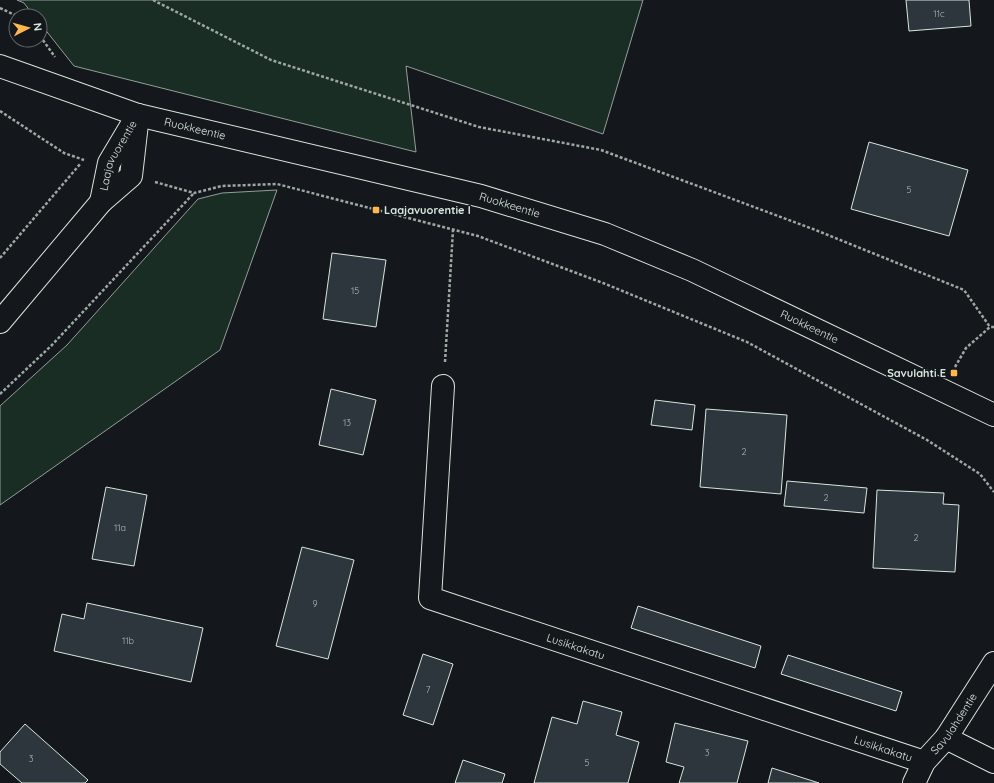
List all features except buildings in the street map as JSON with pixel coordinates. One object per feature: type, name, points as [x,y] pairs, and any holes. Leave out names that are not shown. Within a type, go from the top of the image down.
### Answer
[{"type":"street","name":"Ruokkeentie","points":[[0,66],[138,115],[481,196],[605,234],[692,270],[994,415]]},
{"type":"street","name":"Laajavuorentie","points":[[0,322],[101,202],[131,176],[138,115]]},
{"type":"street","name":"Lusikkakatu","points":[[443,386],[430,598],[924,762]]},
{"type":"street","name":"Savulahdentie","points":[[914,783],[924,762],[946,738],[994,663]]},
{"type":"street","points":[[946,738],[994,762]]},
{"type":"path","points":[[153,0],[271,60],[479,127],[601,150],[813,229],[964,290],[992,327],[966,348],[942,390]]},
{"type":"path","points":[[0,258],[84,160]]},
{"type":"path","points":[[0,394],[52,344],[194,193],[222,186],[277,184],[478,236],[603,282],[747,342],[927,440],[980,474],[994,492]]},
{"type":"path","points":[[443,386],[453,230]]},
{"type":"green space","points":[[17,0],[643,0],[603,134],[406,66],[416,152],[74,66],[48,33],[48,8],[28,8],[24,3]]},
{"type":"green space","points":[[277,190],[220,350],[0,505],[0,406],[67,345],[198,199],[222,193]]},
{"type":"place","name":"Laajavuorentie I","points":[[376,210]]},
{"type":"place","name":"Savulahti E","points":[[954,373]]}]
